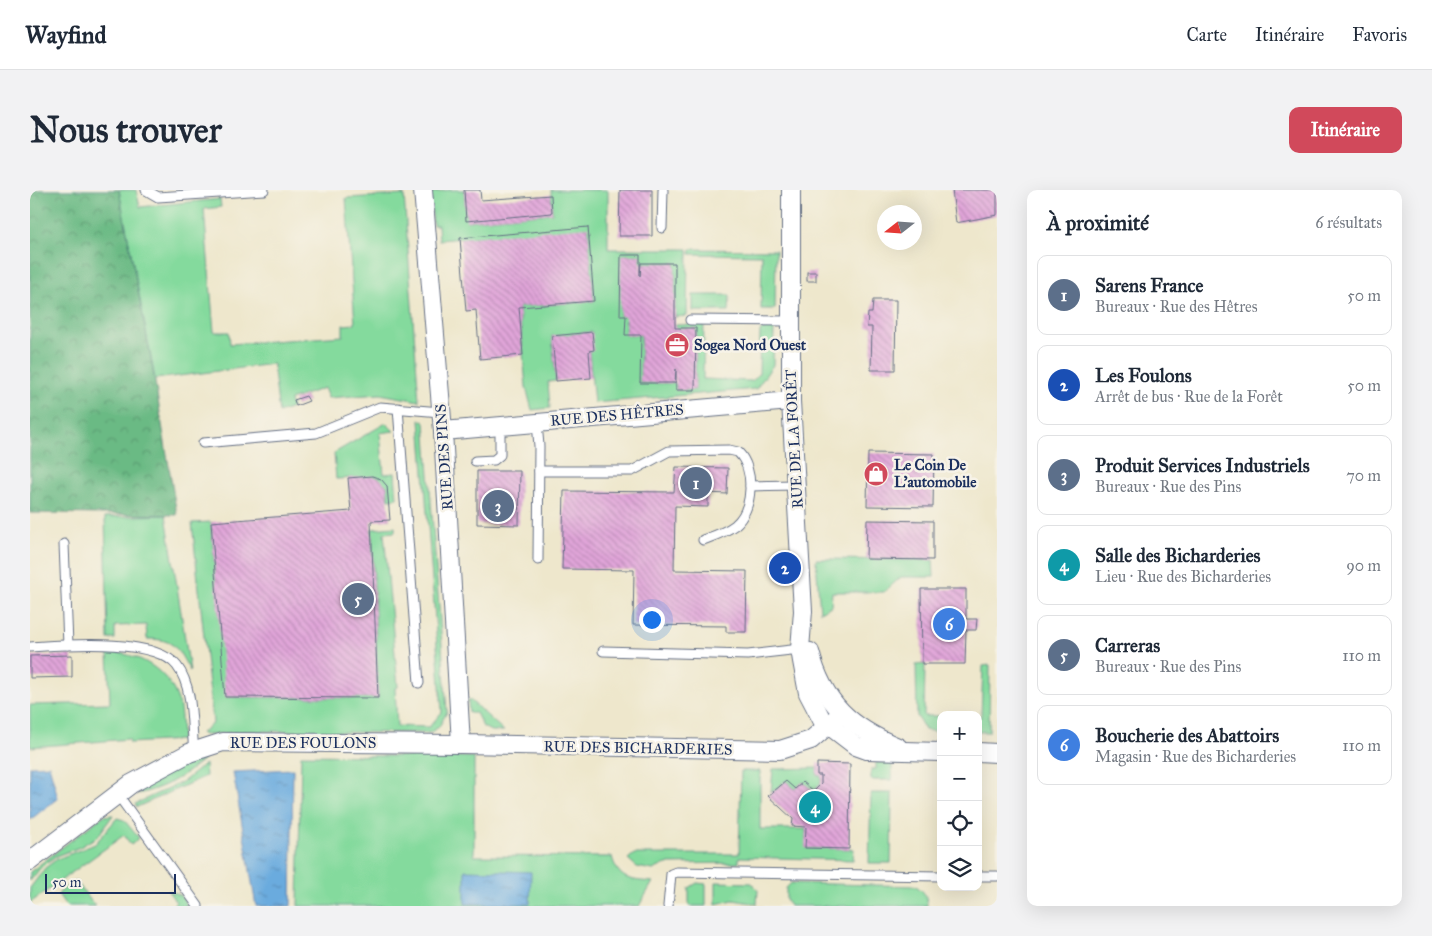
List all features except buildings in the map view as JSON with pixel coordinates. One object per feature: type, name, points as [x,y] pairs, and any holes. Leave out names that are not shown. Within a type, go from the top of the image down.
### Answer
[{"type":"street","name":"RUE DES PINS","points":[[423,190],[443,431],[461,744]]},
{"type":"street","name":"RUE DE LA FORÊT","points":[[791,190],[791,400],[803,627],[800,649],[808,694],[822,720],[829,726]]},
{"type":"street","name":"RUE DES HÊTRES","points":[[443,431],[791,400]]},
{"type":"street","name":"RUE DE LA FORÊT","points":[[803,627],[816,674],[826,694],[842,713]]},
{"type":"street","name":"RUE DES BICHARDERIES","points":[[461,744],[780,750],[811,740],[842,713]]},
{"type":"street","points":[[842,713],[864,731],[908,745],[937,751]]},
{"type":"street","points":[[829,726],[861,748],[908,745]]},
{"type":"street","name":"RUE DES FOULONS","points":[[30,861],[131,784],[194,752],[223,742],[461,744]]},
{"type":"street","points":[[982,752],[997,753]]},
{"type":"lane","points":[[146,190],[158,197],[264,190]]},
{"type":"lane","points":[[662,228],[663,190]]},
{"type":"lane","points":[[690,320],[790,321]]},
{"type":"lane","points":[[203,443],[316,433],[380,407],[441,412]]},
{"type":"lane","points":[[398,408],[419,683]]},
{"type":"lane","points":[[537,423],[539,471],[538,560]]},
{"type":"lane","points":[[475,461],[494,460],[500,455],[500,426]]},
{"type":"lane","points":[[539,471],[632,471],[669,451],[729,450],[738,452],[747,466],[750,486],[746,510],[736,524],[703,540]]},
{"type":"lane","points":[[750,486],[796,485]]},
{"type":"lane","points":[[64,544],[68,645]]},
{"type":"lane","points":[[30,647],[108,645],[147,649],[168,658],[178,666],[186,686],[194,752]]},
{"type":"lane","points":[[603,651],[748,655],[800,649]]},
{"type":"lane","points":[[118,794],[198,906]]},
{"type":"lane","points":[[668,906],[669,880],[671,874],[676,872],[937,876]]},
{"type":"lane","points":[[982,876],[997,876]]},
{"type":"green space","points":[[30,190],[119,190],[152,364],[177,515],[30,513]]},
{"type":"green space","points":[[119,190],[136,190],[140,207],[220,199],[221,207],[204,209],[214,332],[229,332],[230,344],[343,336],[343,325],[355,324],[346,198],[404,195],[419,401],[380,394],[328,398],[324,388],[290,400],[292,408],[279,413],[273,364],[155,379]]},
{"type":"green space","points":[[464,190],[467,221],[552,213],[551,190],[608,190],[608,249],[688,249],[687,316],[675,317],[675,263],[641,263],[640,255],[622,255],[620,316],[626,316],[625,335],[641,335],[640,383],[675,383],[676,390],[695,390],[696,329],[675,328],[675,325],[704,324],[703,379],[752,381],[759,374],[760,331],[766,328],[774,328],[773,365],[756,389],[594,403],[589,351],[592,332],[552,336],[556,381],[548,382],[550,408],[532,410],[526,387],[519,307],[594,301],[588,228],[439,240],[438,225],[433,225],[430,193]]},
{"type":"green space","points":[[691,249],[776,250],[775,309],[761,309],[762,255],[690,254]]},
{"type":"green space","points":[[693,295],[730,295],[729,311],[693,311]]},
{"type":"green space","points":[[420,420],[425,422],[447,712],[439,727],[429,733],[247,731],[204,735],[201,733],[213,723],[192,523],[211,522],[226,697],[378,698],[372,529],[395,527],[395,532],[384,533],[398,687],[395,688],[397,726],[429,727],[442,712]]},
{"type":"green space","points":[[386,423],[394,431],[380,433],[384,474],[395,473],[397,498],[389,499],[387,486],[378,477],[336,479],[334,453]]},
{"type":"green space","points":[[166,515],[190,671],[174,646],[164,641],[147,639],[146,625],[115,626],[115,639],[108,639],[105,517]]},
{"type":"green space","points":[[816,559],[933,560],[934,577],[901,577],[884,592],[832,592],[831,606],[820,612]]},
{"type":"green space","points":[[108,652],[119,653],[141,660],[151,665],[167,680],[178,700],[182,740],[130,743],[129,739],[30,747],[30,705],[110,703]]},
{"type":"green space","points":[[925,664],[924,716],[937,716],[937,732],[925,730],[917,716],[916,665]]},
{"type":"green space","points":[[990,665],[989,732],[982,732],[983,666]]},
{"type":"green space","points":[[468,700],[504,731],[491,731],[483,727],[476,713],[469,713]]},
{"type":"green space","points":[[301,755],[474,757],[474,856],[612,857],[618,871],[622,875],[632,880],[653,882],[639,906],[298,906]]},
{"type":"green space","points":[[204,759],[173,781],[138,794],[159,777],[186,764]]},
{"type":"green space","points":[[876,762],[892,763],[892,780],[871,780],[871,769],[876,769]]},
{"type":"green space","points":[[205,764],[206,776],[137,807],[135,804],[184,781]]},
{"type":"green space","points":[[817,768],[817,775],[821,775],[821,784],[814,791],[803,782],[795,789],[786,781],[771,793],[773,769]]},
{"type":"green space","points":[[741,771],[760,771],[760,829],[806,829],[806,848],[854,849],[853,860],[739,857],[739,863],[666,864],[653,870],[637,867],[628,859],[634,854],[739,854]]},
{"type":"green space","points":[[871,793],[892,793],[891,863],[869,863]]},
{"type":"green space","points":[[113,815],[98,836],[80,847],[56,856],[42,866],[30,881],[30,872],[103,816]]},
{"type":"green space","points":[[117,818],[124,820],[139,838],[131,845],[124,835],[30,903],[30,888],[45,868],[57,859],[95,844]]},
{"type":"green space","points":[[75,880],[95,906],[66,906],[58,894]]},
{"type":"green space","points":[[716,882],[752,883],[758,890],[757,904],[733,900],[716,904]]},
{"type":"green space","points":[[697,883],[706,884],[706,906],[689,906],[689,888]]},
{"type":"green space","points":[[791,883],[916,886],[925,894],[927,906],[790,906],[786,899],[786,888]]},
{"type":"green space","points":[[168,891],[180,896],[187,906],[172,906],[176,902]]},
{"type":"water","points":[[49,765],[58,798],[30,820],[30,766]]},
{"type":"water","points":[[293,769],[291,906],[256,906],[233,772]]},
{"type":"water","points":[[465,870],[531,872],[530,904],[465,904]]},
{"type":"place","name":"Sogea Nord Ouest","points":[[677,345]]},
{"type":"place","name":"Le Coin De L'automobile","points":[[876,474]]},
{"type":"place","name":"Sarens France","points":[[696,483]]},
{"type":"place","name":"Produit Services Industriels","points":[[498,506]]},
{"type":"place","name":"Les Foulons","points":[[785,568]]},
{"type":"place","name":"Carreras","points":[[358,599]]},
{"type":"place","name":"Boucherie des Abattoirs","points":[[949,624]]},
{"type":"place","name":"Salle des Bicharderies","points":[[815,807]]}]
